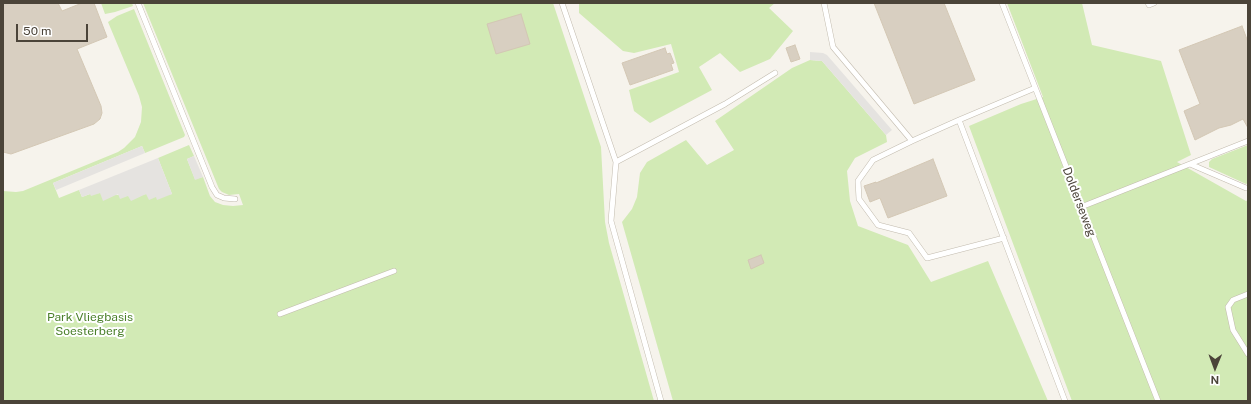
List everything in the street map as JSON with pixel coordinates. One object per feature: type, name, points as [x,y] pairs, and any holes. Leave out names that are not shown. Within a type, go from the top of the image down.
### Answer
[{"type":"lane","points":[[138,3],[212,187],[217,195],[224,198],[235,199]]},
{"type":"lane","points":[[562,3],[616,162],[611,221],[661,401]]},
{"type":"lane","points":[[824,3],[833,47],[912,141]]},
{"type":"lane","name":"Dolderseweg","points":[[1002,3],[1158,401]]},
{"type":"lane","points":[[1148,3],[1149,5],[1154,3]]},
{"type":"lane","points":[[616,162],[724,104],[775,73]]},
{"type":"lane","points":[[1004,238],[927,258],[909,233],[878,226],[860,199],[858,181],[873,160],[959,120],[1035,88]]},
{"type":"lane","points":[[959,120],[1065,401]]},
{"type":"lane","points":[[1081,207],[1248,141]]},
{"type":"lane","points":[[1190,164],[1248,188]]},
{"type":"lane","points":[[280,314],[394,271]]},
{"type":"lane","points":[[1248,294],[1233,300],[1228,307],[1233,330],[1248,354]]},
{"type":"green space","points":[[101,3],[132,3],[133,6],[105,14]]},
{"type":"green space","name":"Park Vliegbasis Soesterberg","points":[[143,3],[553,3],[601,147],[605,222],[609,243],[654,401],[3,401],[3,191],[23,191],[118,152],[135,137],[141,122],[142,107],[139,96],[108,22],[117,16],[134,9],[185,135],[184,137],[145,153],[142,146],[53,183],[59,198],[79,190],[82,197],[100,193],[128,196],[147,194],[156,197],[172,194],[158,158],[189,145],[194,156],[187,159],[195,179],[203,177],[210,196],[215,202],[223,205],[243,205],[239,194],[229,195],[219,189]]},
{"type":"green space","points":[[579,3],[775,3],[769,8],[793,31],[770,59],[740,72],[720,53],[699,67],[712,90],[650,123],[634,111],[629,90],[679,72],[671,44],[634,53],[623,51],[579,13]]},
{"type":"green space","points":[[1007,3],[1082,3],[1092,45],[1161,61],[1191,155],[1177,162],[1246,201],[1248,200],[1248,401],[1072,401],[969,126],[1021,104],[1043,97]]},
{"type":"green space","points":[[810,60],[822,61],[886,135],[887,142],[855,158],[847,171],[850,201],[858,226],[908,245],[931,282],[988,261],[1048,401],[673,401],[622,222],[632,209],[637,197],[640,173],[647,162],[686,140],[707,165],[734,150],[715,121],[792,68]]},
{"type":"green space","points":[[1248,145],[1248,183],[1246,184],[1209,167],[1209,162],[1212,159]]},
{"type":"shaded area","points":[[810,52],[823,53],[827,55],[892,130],[886,135],[822,61],[810,60]]},
{"type":"shaded area","points":[[142,146],[145,153],[56,190],[53,183]]},
{"type":"shaded area","points":[[194,156],[203,177],[195,180],[187,159]]},
{"type":"shaded area","points":[[158,158],[172,194],[157,200],[156,197],[149,200],[146,194],[131,201],[128,196],[120,199],[118,194],[103,201],[100,193],[82,197],[79,190]]},
{"type":"building","points":[[3,3],[58,3],[62,11],[82,3],[94,3],[107,37],[77,49],[101,106],[102,113],[100,119],[94,124],[11,154],[3,152]]},
{"type":"building","points":[[874,3],[944,3],[975,80],[914,104]]},
{"type":"building","points":[[521,14],[530,44],[496,54],[487,24]]},
{"type":"building","points":[[1242,26],[1248,42],[1248,128],[1243,119],[1231,125],[1219,128],[1195,140],[1184,111],[1200,104],[1179,50]]},
{"type":"building","points":[[795,45],[800,59],[791,62],[786,48]]},
{"type":"building","points":[[665,48],[667,54],[670,53],[674,63],[671,64],[673,70],[630,85],[622,63]]},
{"type":"building","points":[[933,159],[947,196],[888,218],[880,198],[870,202],[864,186],[876,183]]},
{"type":"building","points":[[761,255],[764,263],[751,269],[748,260]]}]
